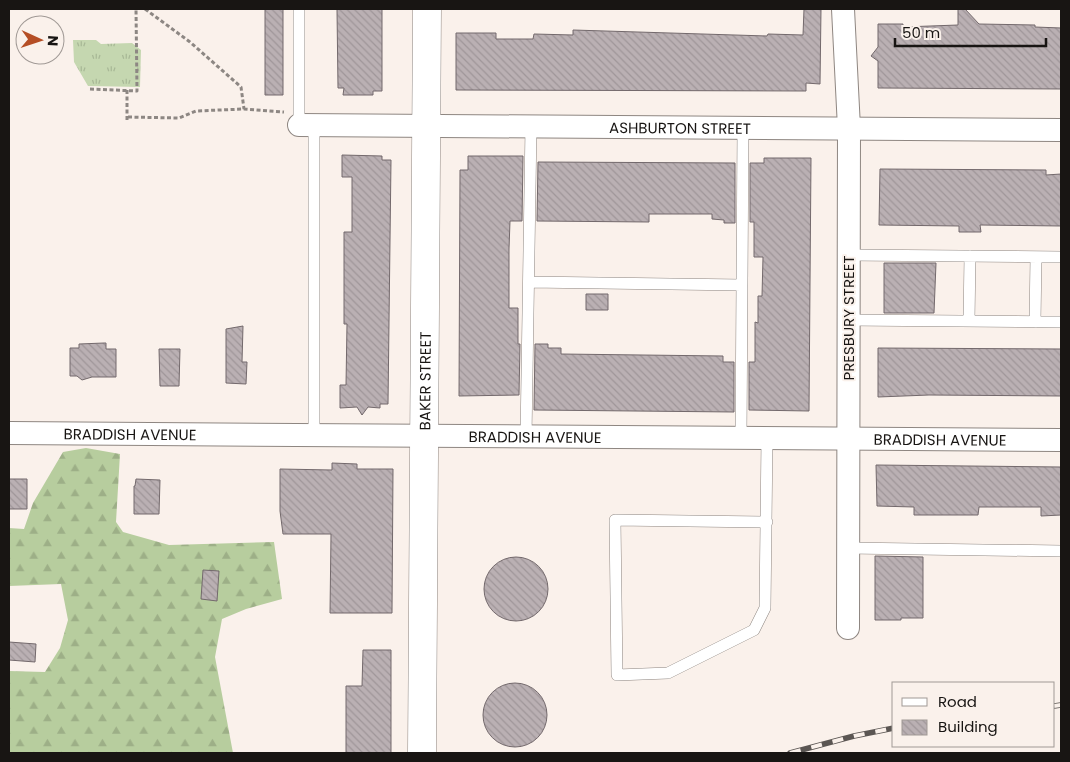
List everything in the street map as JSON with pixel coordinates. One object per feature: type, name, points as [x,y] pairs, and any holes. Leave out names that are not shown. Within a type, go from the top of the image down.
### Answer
[{"type":"street","name":"BAKER STREET","points":[[422,753],[427,9]]},
{"type":"street","name":"PRESBURY STREET","points":[[844,9],[849,128],[848,628]]},
{"type":"street","name":"ASHBURTON STREET","points":[[299,121],[426,126],[1061,130]]},
{"type":"street","name":"BRADDISH AVENUE","points":[[9,433],[1061,440]]},
{"type":"lane","points":[[299,9],[299,121],[314,436]]},
{"type":"lane","points":[[526,437],[532,127]]},
{"type":"lane","points":[[741,438],[743,128]]},
{"type":"lane","points":[[848,255],[1061,257]]},
{"type":"lane","points":[[970,256],[970,321]]},
{"type":"lane","points":[[1034,322],[1036,256]]},
{"type":"lane","points":[[529,282],[742,285]]},
{"type":"lane","points":[[848,320],[1061,322]]},
{"type":"lane","points":[[767,438],[767,522],[765,608],[754,630],[668,673],[617,675],[615,520],[767,522]]},
{"type":"lane","points":[[848,548],[1061,551]]},
{"type":"path","points":[[90,89],[137,91],[136,9]]},
{"type":"path","points":[[145,9],[190,42],[241,87],[244,109]]},
{"type":"path","points":[[127,90],[128,119],[179,118],[192,111],[244,109],[299,121]]},
{"type":"green space","points":[[73,40],[96,40],[101,44],[132,43],[141,50],[140,87],[88,86],[74,62]]},
{"type":"green space","points":[[86,448],[120,454],[116,522],[123,532],[169,545],[274,542],[282,599],[246,609],[222,619],[215,657],[233,753],[9,753],[9,671],[45,672],[60,648],[68,620],[61,584],[9,586],[9,528],[24,529],[33,503],[63,452]]},
{"type":"building","points":[[265,9],[283,9],[283,95],[265,95]]},
{"type":"building","points":[[338,9],[382,9],[382,91],[373,91],[373,95],[343,95],[344,88],[338,88]]},
{"type":"building","points":[[804,9],[821,9],[820,84],[806,83],[806,91],[456,90],[456,33],[496,33],[496,39],[533,39],[534,34],[573,35],[573,30],[767,36],[768,34],[803,35]]},
{"type":"building","points":[[958,9],[965,9],[979,24],[1035,25],[1035,27],[1061,28],[1061,89],[878,88],[878,61],[871,56],[878,47],[878,24],[903,24],[903,27],[958,25]]},
{"type":"building","points":[[342,155],[382,156],[382,160],[391,160],[388,404],[380,404],[380,408],[368,407],[362,415],[357,407],[340,408],[340,385],[346,385],[347,324],[344,324],[344,232],[352,232],[352,177],[342,177]]},
{"type":"building","points":[[468,156],[523,156],[522,221],[510,221],[509,249],[509,308],[518,308],[518,344],[520,344],[519,395],[459,396],[460,170],[468,170]]},
{"type":"building","points":[[764,158],[811,158],[809,411],[749,410],[749,362],[755,362],[755,322],[758,323],[758,296],[762,296],[763,257],[754,257],[754,222],[750,222],[750,163],[764,163]]},
{"type":"building","points":[[538,162],[735,163],[735,223],[724,223],[724,220],[712,219],[712,214],[649,214],[649,222],[537,221]]},
{"type":"building","points":[[880,169],[1046,170],[1046,175],[1061,174],[1061,226],[980,225],[981,232],[959,232],[959,226],[879,225]]},
{"type":"building","points":[[884,263],[936,263],[934,313],[884,313]]},
{"type":"building","points":[[586,294],[608,294],[608,310],[586,310]]},
{"type":"building","points":[[243,326],[242,362],[247,362],[246,384],[226,383],[226,329]]},
{"type":"building","points":[[106,343],[106,349],[116,349],[116,377],[92,377],[82,380],[77,376],[70,376],[70,348],[79,348],[79,344]]},
{"type":"building","points":[[535,344],[548,344],[548,348],[561,348],[561,354],[723,356],[723,362],[734,362],[734,412],[534,410]]},
{"type":"building","points":[[878,348],[1061,349],[1061,396],[929,395],[878,397]]},
{"type":"building","points":[[159,349],[180,349],[179,386],[160,386]]},
{"type":"building","points":[[332,463],[357,464],[357,469],[393,469],[392,613],[330,613],[331,534],[283,534],[280,511],[280,469],[332,470]]},
{"type":"building","points":[[876,465],[1061,467],[1061,515],[1041,516],[1041,507],[979,507],[978,515],[914,515],[914,507],[877,506]]},
{"type":"building","points":[[9,479],[27,479],[27,509],[9,509]]},
{"type":"building","points":[[136,479],[160,480],[159,514],[134,514],[134,486]]},
{"type":"building","points":[[875,556],[923,557],[923,618],[875,620]]},
{"type":"building","points":[[516,557],[534,563],[542,571],[548,589],[542,607],[534,615],[516,621],[498,615],[490,607],[484,589],[490,571],[498,563]]},
{"type":"building","points":[[203,570],[219,571],[217,601],[201,599]]},
{"type":"building","points":[[9,642],[36,644],[35,662],[9,660]]},
{"type":"building","points":[[363,650],[391,650],[391,753],[346,753],[346,686],[362,686]]},
{"type":"building","points":[[515,683],[533,689],[541,697],[547,715],[541,733],[533,741],[515,747],[497,741],[489,733],[483,715],[489,697],[497,689]]},
{"type":"railway","points":[[1055,706],[1061,705]]},
{"type":"railway","points":[[790,753],[854,736],[892,728]]}]
